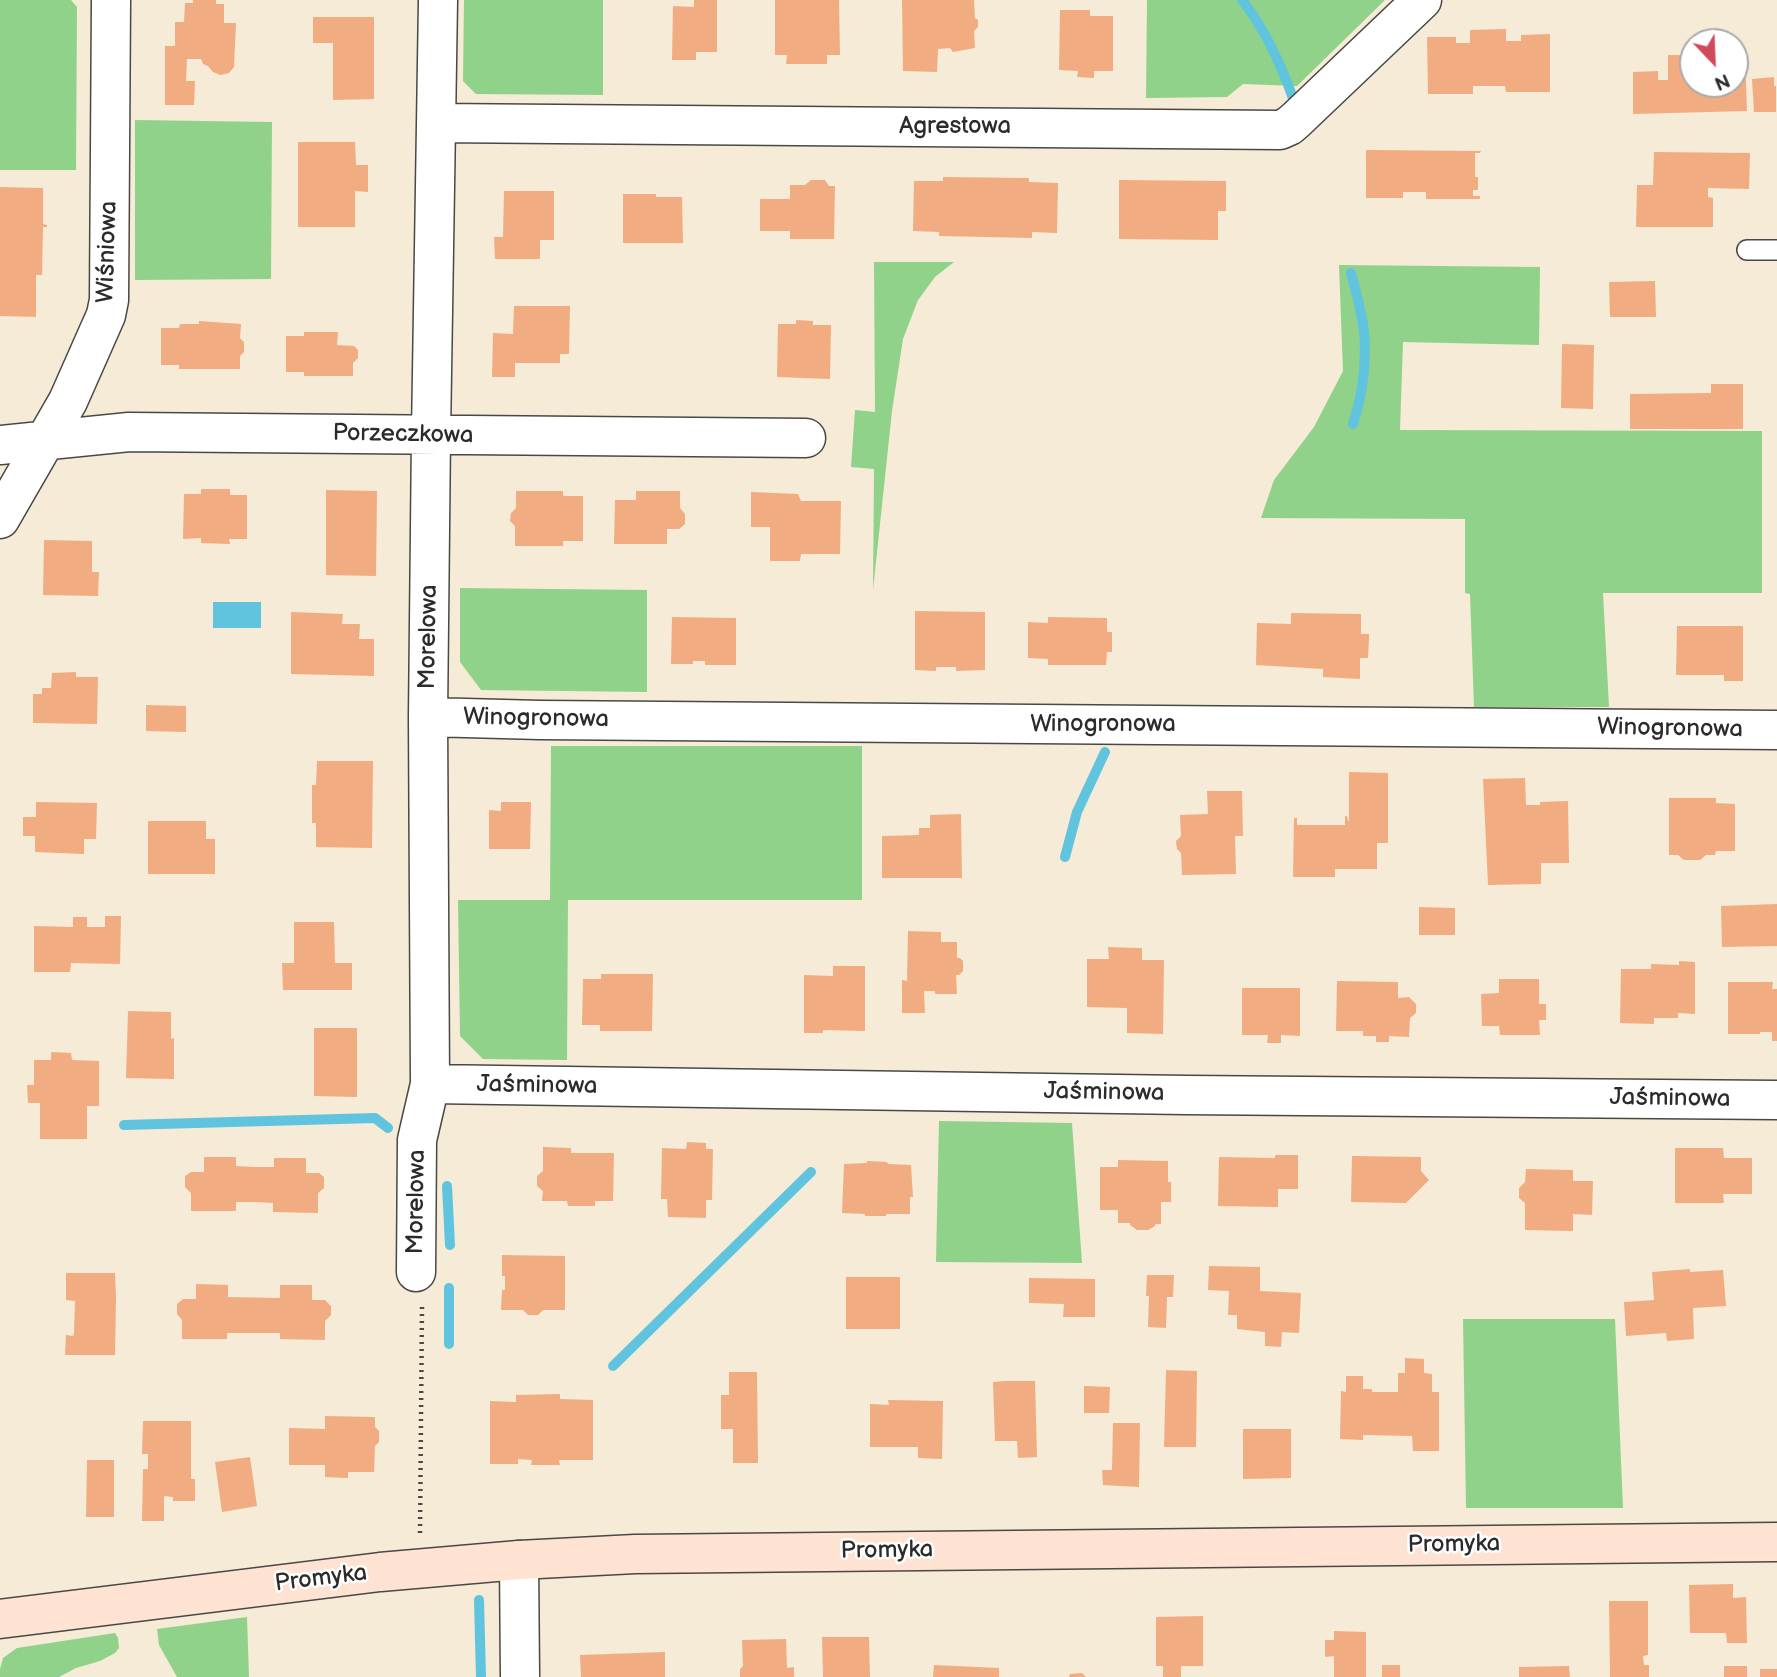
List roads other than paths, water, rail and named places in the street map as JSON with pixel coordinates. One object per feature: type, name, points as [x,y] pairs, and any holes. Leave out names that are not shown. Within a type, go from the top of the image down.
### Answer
[{"type":"street","name":"Wiśniowa","points":[[0,519],[68,401],[106,315],[109,300],[111,0]]},
{"type":"street","name":"Morelowa","points":[[416,1272],[417,1140],[430,1084],[428,717],[438,0]]},
{"type":"street","name":"Agrestowa","points":[[436,123],[1280,130],[1296,120],[1422,0]]},
{"type":"street","name":"Porzeczkowa","points":[[0,445],[129,432],[806,438]]},
{"type":"street","name":"Winogronowa","points":[[428,717],[1777,730]]},
{"type":"street","name":"Jaśminowa","points":[[430,1084],[1777,1100]]},
{"type":"street","name":"Promyka","points":[[0,1619],[380,1572],[519,1560],[635,1554],[1777,1542]]},
{"type":"street","points":[[519,1560],[520,1677]]},
{"type":"lane","points":[[1748,250],[1777,250]]},
{"type":"water","points":[[213,602],[261,602],[261,628],[213,628]]},
{"type":"waterway","points":[[1242,0],[1272,48],[1294,101]]},
{"type":"waterway","points":[[1351,273],[1362,317],[1365,344],[1363,379],[1353,424]]},
{"type":"waterway","points":[[1065,857],[1077,812],[1105,752]]},
{"type":"waterway","points":[[124,1125],[375,1118],[388,1128]]},
{"type":"waterway","points":[[613,1366],[811,1172]]},
{"type":"waterway","points":[[447,1186],[450,1245]]},
{"type":"waterway","points":[[449,1288],[449,1344]]},
{"type":"waterway","points":[[479,1600],[481,1677]]}]
